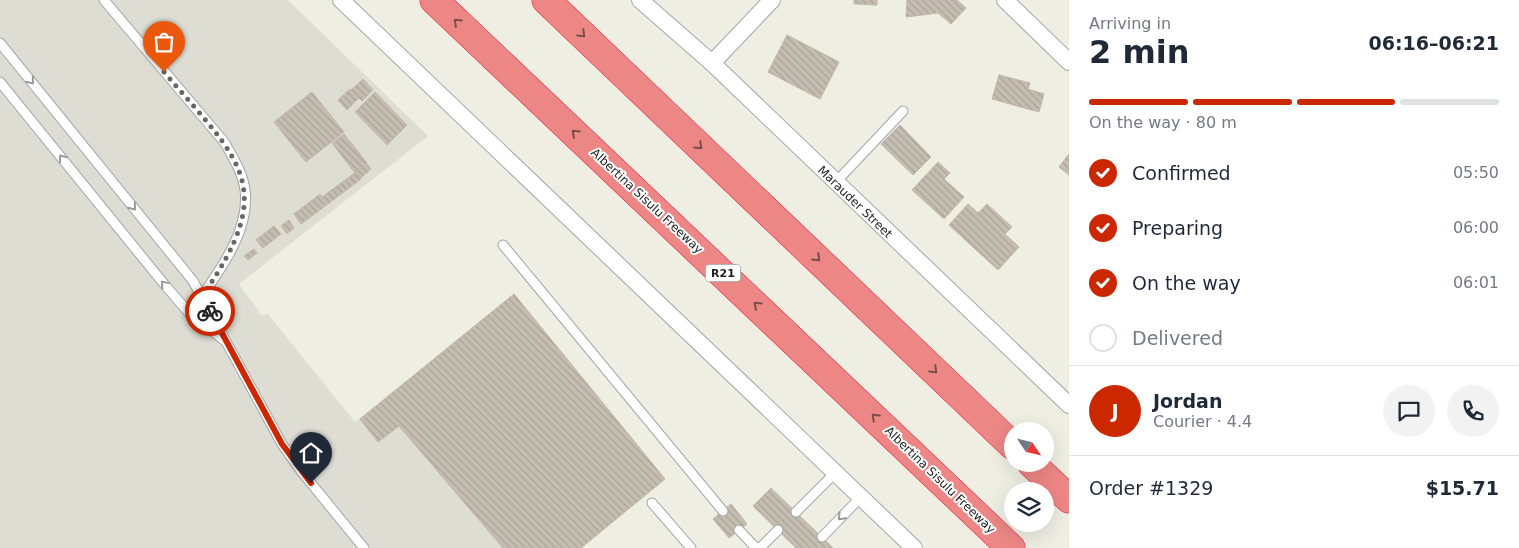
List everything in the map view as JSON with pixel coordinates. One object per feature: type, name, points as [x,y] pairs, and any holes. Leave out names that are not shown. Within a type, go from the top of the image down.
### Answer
[{"type":"highway","name":"Albertina Sisulu Freeway","points":[[434,0],[1011,548]]},
{"type":"highway","points":[[546,0],[1004,437]]},
{"type":"highway","points":[[1040,472],[1069,499]]},
{"type":"street","points":[[341,0],[914,548]]},
{"type":"street","name":"Marauder Street","points":[[640,0],[712,63],[1069,406]]},
{"type":"street","points":[[712,63],[772,0]]},
{"type":"street","points":[[1005,0],[1069,62]]},
{"type":"lane","points":[[104,0],[225,143],[240,169],[245,190],[243,222],[224,266],[202,296]]},
{"type":"lane","points":[[0,43],[193,281],[282,444],[301,471],[364,548]]},
{"type":"lane","points":[[0,82],[190,314],[225,341]]},
{"type":"lane","points":[[835,182],[903,111]]},
{"type":"lane","points":[[503,245],[723,511]]},
{"type":"lane","points":[[796,512],[836,473]]},
{"type":"lane","points":[[822,537],[861,497]]},
{"type":"lane","points":[[652,503],[691,548]]},
{"type":"lane","points":[[739,530],[756,548]]},
{"type":"lane","points":[[760,548],[778,530]]},
{"type":"shaded area","points":[[0,0],[288,0],[428,136],[239,284],[262,316],[267,313],[355,422],[514,294],[665,479],[581,548],[0,548]]},
{"type":"building","points":[[854,0],[877,0],[877,5],[854,4]]},
{"type":"building","points":[[907,0],[957,0],[966,8],[951,24],[938,13],[906,17]]},
{"type":"building","points":[[787,35],[839,62],[820,99],[768,72]]},
{"type":"building","points":[[999,75],[1030,83],[1028,89],[1044,94],[1039,112],[992,99]]},
{"type":"building","points":[[363,79],[373,90],[362,101],[351,90]]},
{"type":"building","points":[[350,89],[359,98],[347,110],[338,100]]},
{"type":"building","points":[[312,92],[344,132],[306,162],[274,122]]},
{"type":"building","points":[[375,92],[407,125],[387,145],[355,112]]},
{"type":"building","points":[[900,125],[931,157],[913,175],[881,144]]},
{"type":"building","points":[[344,134],[367,163],[355,173],[332,143]]},
{"type":"building","points":[[1069,154],[1069,175],[1059,167]]},
{"type":"building","points":[[938,162],[950,173],[944,179],[964,197],[944,219],[912,190]]},
{"type":"building","points":[[367,164],[371,169],[361,178],[356,172]]},
{"type":"building","points":[[356,172],[361,179],[301,224],[294,214],[320,194],[322,197]]},
{"type":"building","points":[[968,204],[978,213],[987,204],[1012,227],[1005,234],[1019,247],[998,270],[949,225]]},
{"type":"building","points":[[289,220],[294,228],[287,234],[281,226]]},
{"type":"building","points":[[274,226],[281,234],[263,248],[256,240]]},
{"type":"building","points":[[254,249],[257,253],[248,260],[244,256]]},
{"type":"building","points":[[514,294],[665,479],[581,548],[503,548],[399,426],[378,442],[360,419]]},
{"type":"building","points":[[771,488],[833,548],[796,548],[753,506]]},
{"type":"building","points":[[731,504],[747,524],[729,538],[713,519]]},
{"type":"way so far","points":[[164,72],[225,143],[240,169],[245,190],[243,222],[224,266],[202,296],[210,311]]},
{"type":"route","points":[[210,311],[282,444],[311,483]]}]
